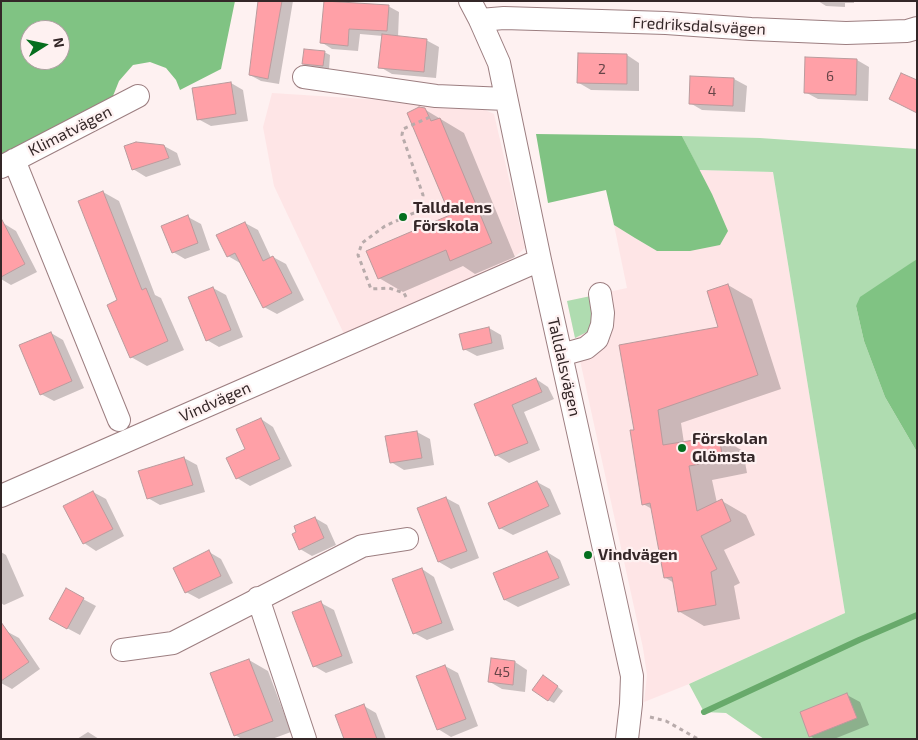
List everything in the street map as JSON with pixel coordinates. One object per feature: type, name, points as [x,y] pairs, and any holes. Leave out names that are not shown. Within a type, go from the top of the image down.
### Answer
[{"type":"street","name":"Fredriksdalsvägen","points":[[475,11],[504,18],[666,23],[846,33],[907,31],[917,28]]},
{"type":"street","name":"Talldalsvägen","points":[[475,11],[499,63],[540,260],[632,676],[627,739]]},
{"type":"street","points":[[304,77],[436,96],[506,99]]},
{"type":"street","name":"Klimatvägen","points":[[8,163],[138,96]]},
{"type":"street","points":[[8,163],[118,420]]},
{"type":"street","name":"Vindvägen","points":[[1,496],[540,260]]},
{"type":"street","points":[[561,355],[586,348],[597,340],[602,325],[603,313],[600,294]]},
{"type":"street","points":[[122,650],[173,643],[362,546],[408,539]]},
{"type":"street","points":[[258,598],[305,739]]},
{"type":"path","points":[[416,315],[404,294],[389,288],[372,289],[358,255],[362,243],[385,226],[416,212],[422,206],[423,195],[402,135],[403,129],[437,114]]},
{"type":"path","points":[[647,716],[666,721],[698,739]]},
{"type":"shaded area","name":"Talldalens Förskola","points":[[272,93],[476,106],[494,114],[525,248],[505,265],[344,334],[274,186],[263,127]]},
{"type":"shaded area","points":[[699,170],[773,172],[845,613],[689,684],[644,702],[647,675],[643,648],[567,301],[627,288],[614,225],[657,251],[712,194]]},
{"type":"green space","points":[[1,1],[235,1],[221,69],[180,90],[176,80],[166,68],[150,62],[133,65],[119,81],[111,101],[1,156]]},
{"type":"green space","points":[[536,134],[682,136],[712,194],[728,231],[720,245],[690,251],[657,251],[614,225],[606,190],[548,203]]},
{"type":"green space","points":[[682,136],[760,138],[917,149],[917,259],[856,306],[864,341],[885,397],[917,452],[917,739],[764,739],[726,713],[704,712],[689,684],[845,613],[773,172],[699,170]]},
{"type":"green space","points":[[917,259],[917,452],[885,397],[864,341],[856,306],[860,297]]},
{"type":"green space","points":[[591,296],[593,315],[591,327],[587,332],[575,338],[567,301]]},
{"type":"building","points":[[258,1],[282,1],[268,79],[249,75]]},
{"type":"building","points":[[324,1],[389,5],[387,31],[349,29],[348,46],[320,43]]},
{"type":"building","points":[[382,34],[427,39],[424,72],[378,68]]},
{"type":"building","points":[[304,49],[325,51],[323,66],[302,64]]},
{"type":"building","points":[[578,53],[627,54],[627,84],[577,83]]},
{"type":"building","points":[[805,57],[857,59],[856,95],[804,93]]},
{"type":"building","points":[[901,73],[917,80],[917,113],[889,99]]},
{"type":"building","points":[[690,76],[734,78],[733,106],[689,104]]},
{"type":"building","points":[[231,82],[236,114],[197,120],[192,88]]},
{"type":"building","points":[[419,107],[425,108],[431,121],[440,118],[492,243],[450,261],[446,250],[378,279],[366,251],[450,215],[407,113]]},
{"type":"building","points":[[136,142],[164,145],[169,158],[132,170],[124,146]]},
{"type":"building","points":[[103,191],[142,290],[146,288],[168,341],[130,358],[107,305],[117,300],[78,201]]},
{"type":"building","points":[[188,215],[198,243],[172,253],[161,226]]},
{"type":"building","points":[[1,218],[25,264],[1,277]]},
{"type":"building","points":[[245,222],[263,261],[273,256],[292,293],[263,308],[235,253],[227,257],[216,235]]},
{"type":"building","name":"Förskolan Glömsta","points":[[728,284],[758,375],[658,410],[663,445],[719,436],[723,460],[689,466],[697,511],[722,499],[731,521],[701,536],[717,569],[711,572],[716,605],[678,612],[672,577],[664,578],[650,503],[642,505],[630,430],[634,430],[619,345],[718,327],[707,291]]},
{"type":"building","points":[[213,287],[231,330],[206,341],[188,297]]},
{"type":"building","points":[[489,327],[492,343],[463,350],[459,334]]},
{"type":"building","points":[[51,332],[72,381],[40,395],[19,345]]},
{"type":"building","points":[[536,378],[542,392],[512,405],[528,443],[495,456],[474,404]]},
{"type":"building","points":[[261,418],[280,459],[236,479],[226,458],[245,449],[236,429]]},
{"type":"building","points":[[417,431],[422,458],[390,463],[385,436]]},
{"type":"building","points":[[184,457],[193,485],[147,499],[138,471]]},
{"type":"building","points":[[537,481],[549,506],[499,529],[488,503]]},
{"type":"building","points":[[93,491],[113,529],[83,544],[63,506]]},
{"type":"building","points":[[446,497],[467,551],[438,562],[417,508]]},
{"type":"building","points":[[315,517],[324,538],[299,550],[292,534],[296,532],[294,526]]},
{"type":"building","points":[[209,550],[221,576],[185,593],[173,568]]},
{"type":"building","points":[[547,551],[559,578],[504,600],[493,573]]},
{"type":"building","points":[[422,568],[442,623],[413,634],[392,579]]},
{"type":"building","points":[[66,588],[84,598],[67,629],[49,619]]},
{"type":"building","points":[[321,601],[342,656],[313,667],[292,612]]},
{"type":"building","points":[[1,622],[29,662],[1,681]]},
{"type":"building","points":[[491,658],[515,661],[513,685],[488,682]]},
{"type":"building","points":[[249,659],[273,721],[234,736],[210,673]]},
{"type":"building","points":[[445,665],[466,719],[437,730],[416,676]]},
{"type":"building","points":[[543,675],[558,686],[548,701],[532,690]]},
{"type":"building","points":[[847,693],[857,718],[809,737],[800,712]]},
{"type":"building","points":[[364,704],[377,739],[344,739],[335,715]]},
{"type":"waterway","points":[[704,712],[917,615]]},
{"type":"place","name":"Talldalens Förskola","points":[[403,217]]},
{"type":"place","name":"Förskolan Glömsta","points":[[682,448]]},
{"type":"place","name":"Vindvägen","points":[[588,555]]}]
